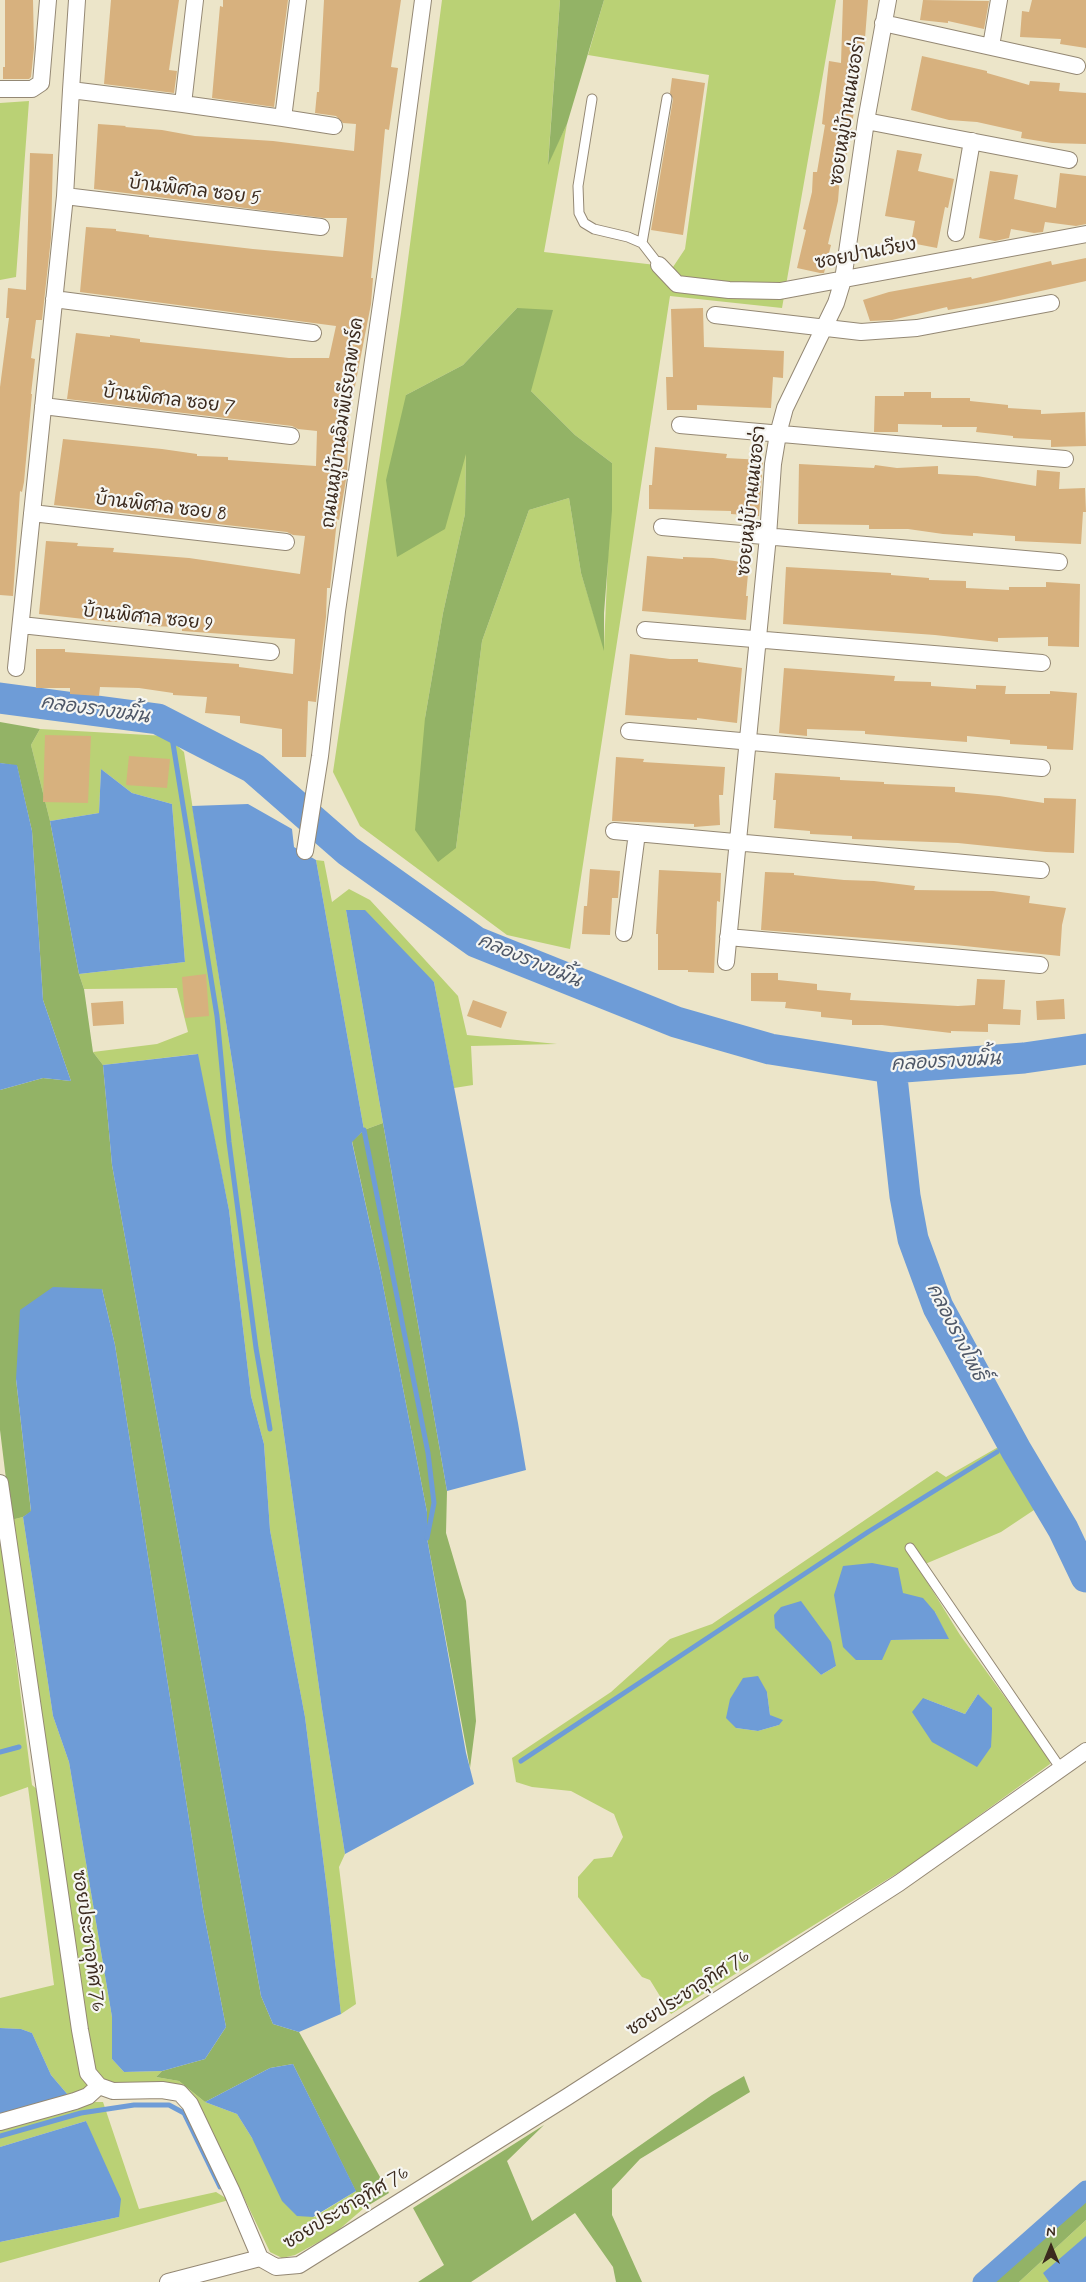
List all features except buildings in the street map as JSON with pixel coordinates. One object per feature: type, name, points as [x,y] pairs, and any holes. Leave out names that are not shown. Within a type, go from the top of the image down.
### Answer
[{"type":"street","points":[[0,89],[32,89],[41,83],[48,0]]},
{"type":"street","points":[[16,668],[64,196],[76,0]]},
{"type":"street","points":[[183,104],[194,0]]},
{"type":"street","points":[[283,118],[298,0]]},
{"type":"street","name":"ถนนหมู่บ้านอิมพีเรียลพาร์ค","points":[[304,851],[320,756],[337,611],[423,0]]},
{"type":"street","name":"ซอยหมู่บ้านเนเชอร่า","points":[[726,962],[768,536],[773,464],[778,434],[786,408],[836,303],[843,280],[866,122],[888,0]]},
{"type":"street","points":[[991,46],[999,0]]},
{"type":"street","points":[[883,23],[1077,66]]},
{"type":"street","points":[[71,90],[334,126]]},
{"type":"street","points":[[866,122],[1069,160]]},
{"type":"street","points":[[956,233],[972,141]]},
{"type":"street","name":"บ้านพิศาล ซอย 5","points":[[64,196],[321,228]]},
{"type":"street","name":"ซอยปานเวียง","points":[[659,265],[678,284],[729,290],[780,291],[1086,234]]},
{"type":"street","points":[[54,299],[313,334]]},
{"type":"street","points":[[715,315],[861,332],[917,328],[1051,303]]},
{"type":"street","name":"บ้านพิศาล ซอย 7","points":[[43,406],[291,436]]},
{"type":"street","points":[[680,426],[1065,458]]},
{"type":"street","name":"บ้านพิศาล ซอย 8","points":[[32,513],[286,542]]},
{"type":"street","points":[[662,527],[1059,562]]},
{"type":"street","name":"บ้านพิศาล ซอย 9","points":[[21,625],[271,652]]},
{"type":"street","points":[[645,630],[1042,663]]},
{"type":"street","points":[[629,731],[1042,768]]},
{"type":"street","points":[[614,831],[1041,870]]},
{"type":"street","points":[[624,933],[636,833]]},
{"type":"street","points":[[728,937],[1040,965]]},
{"type":"street","name":"ซอยประชาอุทิศ 76","points":[[0,1483],[80,2030],[88,2073],[99,2086]]},
{"type":"street","name":"ซอยประชาอุทิศ 76","points":[[260,2258],[276,2274],[299,2265],[568,2097],[900,1883],[1086,1751]]},
{"type":"street","points":[[0,2122],[75,2101],[88,2096],[99,2086],[113,2091],[162,2090],[180,2093],[190,2104],[232,2192],[260,2258],[168,2282]]},
{"type":"lane","points":[[642,243],[667,98]]},
{"type":"lane","points":[[592,99],[578,186],[579,213],[584,222],[594,229],[628,236],[642,243],[659,265]]},
{"type":"lane","points":[[910,1548],[1061,1769]]},
{"type":"green space","points":[[442,0],[560,0],[548,163],[567,124],[544,252],[673,267],[685,249],[709,75],[588,55],[604,0],[836,0],[782,308],[670,296],[570,949],[507,935],[360,826],[333,772],[401,313]],"holes":[[[517,308],[531,391],[575,435],[612,463],[604,648],[581,573],[569,498],[529,510],[482,641],[456,848],[425,718],[443,613],[465,514],[466,451],[406,395],[463,365]]]},
{"type":"green space","points":[[560,0],[604,0],[567,124],[548,165]]},
{"type":"green space","points":[[29,101],[16,277],[0,280],[0,103]]},
{"type":"green space","points":[[517,308],[553,310],[531,391],[575,435],[612,463],[612,510],[604,613],[604,651],[581,573],[569,498],[529,510],[482,641],[456,848],[438,862],[415,830],[425,718],[443,613],[465,514],[466,454],[445,529],[397,557],[386,480],[406,395],[463,365]]},
{"type":"green space","points":[[0,722],[40,729],[31,745],[50,821],[79,974],[84,989],[93,1052],[103,1065],[112,1165],[261,1996],[273,2024],[299,2032],[389,2193],[364,2208],[293,2064],[270,2068],[205,2102],[179,2081],[156,2077],[162,2071],[205,2059],[226,2027],[203,1909],[115,1345],[102,1289],[16,1379],[31,1512],[23,1517],[11,1520],[0,1430],[0,1090],[43,1078],[71,1081],[43,1000],[32,831],[17,766],[0,763]]},
{"type":"green space","points":[[40,729],[166,736],[184,752],[233,1067],[322,1709],[345,1854],[339,1867],[356,2004],[341,2014],[305,1717],[270,1530],[264,1444],[251,1396],[229,1210],[197,1054],[103,1065],[93,1052],[157,1044],[188,1032],[177,988],[84,989],[79,974],[185,962],[172,804],[132,793],[101,769],[99,813],[50,821],[31,745]]},
{"type":"green space","points":[[316,860],[324,861],[332,902],[349,889],[370,900],[458,996],[467,1035],[557,1044],[471,1046],[473,1085],[454,1088],[434,982],[346,910],[383,1123],[364,1130]]},
{"type":"green space","points":[[383,1123],[447,1491],[446,1533],[466,1601],[476,1721],[470,1768],[427,1538],[427,1512],[381,1275],[352,1141],[364,1130]]},
{"type":"green space","points":[[1000,1446],[1037,1508],[1001,1532],[918,1567],[960,1635],[1049,1758],[1050,1764],[912,1864],[671,2014],[650,1980],[642,1977],[578,1897],[578,1877],[594,1859],[612,1857],[623,1837],[614,1814],[571,1791],[532,1787],[516,1782],[512,1758],[611,1692],[670,1639],[712,1624],[937,1471],[946,1477]],"holes":[[[935,1612],[948,1639],[891,1640]],[[800,1652],[836,1666],[821,1675]],[[767,1692],[770,1715],[779,1725],[758,1731],[736,1728]],[[978,1694],[992,1729],[923,1698],[965,1714]]]},
{"type":"green space","points":[[23,1517],[53,1716],[69,1762],[112,2017],[112,2059],[124,2072],[162,2071],[156,2077],[179,2081],[205,2102],[237,2114],[252,2138],[314,2217],[356,2191],[364,2208],[335,2233],[295,2255],[282,2258],[270,2252],[200,2106],[184,2091],[111,2086],[99,2076],[90,2054],[11,1520]]},
{"type":"green space","points":[[0,1532],[32,1785],[38,1790],[76,2056],[87,2084],[86,2091],[68,2095],[51,2075],[32,2033],[21,2029],[0,2028],[0,1998],[54,1985],[28,1787],[0,1797]]},
{"type":"green space","points":[[744,2076],[750,2092],[640,2159],[612,2189],[612,2215],[642,2282],[616,2282],[613,2267],[575,2213],[471,2282],[418,2282],[444,2265],[413,2208],[544,2125],[507,2161],[532,2221],[712,2095]]},
{"type":"green space","points":[[88,2102],[103,2102],[139,2209],[216,2192],[229,2200],[0,2263],[0,2242],[119,2217],[86,2121],[0,2147],[0,2126]]},
{"type":"green space","points":[[1086,2200],[1086,2220],[1019,2282],[995,2282]]},
{"type":"green space","points":[[1086,2220],[1086,2282],[1019,2282]]},
{"type":"water","points":[[0,763],[17,765],[32,831],[43,1000],[71,1081],[43,1078],[0,1090]]},
{"type":"water","points":[[101,769],[132,793],[172,804],[185,962],[79,974],[50,821],[99,813]]},
{"type":"water","points":[[248,804],[292,829],[294,847],[316,860],[364,1130],[352,1142],[381,1275],[427,1512],[427,1538],[466,1753],[474,1784],[345,1854],[322,1709],[233,1067],[192,806]]},
{"type":"water","points":[[346,910],[365,910],[434,982],[518,1423],[526,1470],[447,1491]]},
{"type":"water","points":[[198,1054],[229,1210],[251,1396],[264,1444],[270,1530],[305,1717],[341,2014],[299,2032],[273,2024],[261,1996],[112,1165],[103,1065]]},
{"type":"water","points":[[53,1287],[102,1289],[115,1345],[203,1909],[226,2027],[205,2059],[162,2071],[124,2072],[112,2059],[112,2017],[69,1762],[53,1716],[23,1517],[31,1511],[16,1379],[20,1310]]},
{"type":"water","points":[[872,1563],[898,1568],[903,1593],[923,1598],[935,1612],[949,1639],[891,1640],[882,1660],[856,1660],[843,1647],[834,1595],[843,1566]]},
{"type":"water","points":[[801,1601],[831,1642],[836,1666],[821,1675],[775,1628],[774,1615],[781,1607]]},
{"type":"water","points":[[758,1676],[767,1692],[770,1715],[783,1720],[779,1725],[758,1731],[736,1728],[726,1718],[730,1699],[743,1678]]},
{"type":"water","points":[[978,1694],[992,1708],[992,1729],[991,1747],[977,1767],[932,1742],[912,1712],[923,1698],[965,1714]]},
{"type":"water","points":[[0,2028],[21,2029],[32,2033],[51,2075],[68,2095],[0,2116]]},
{"type":"water","points":[[293,2064],[356,2191],[313,2217],[297,2216],[282,2201],[252,2138],[237,2114],[205,2102],[270,2068]]},
{"type":"water","points":[[86,2121],[121,2199],[119,2217],[0,2242],[0,2147]]},
{"type":"water","points":[[1086,2236],[1086,2282],[1049,2282],[1043,2273]]},
{"type":"waterway","name":"คลองรางขมิ้น","points":[[0,698],[158,719],[253,768],[348,851],[476,942],[676,1022],[770,1049],[891,1068],[1024,1058],[1086,1049]]},
{"type":"waterway","points":[[170,725],[217,1016],[229,1142],[256,1348],[270,1429]]},
{"type":"waterway","name":"คลองรางโพธิ์","points":[[891,1068],[905,1196],[913,1239],[938,1307],[1016,1450],[1063,1529],[1086,1577]]},
{"type":"waterway","points":[[364,1130],[428,1453],[434,1503],[427,1538]]},
{"type":"waterway","points":[[521,1761],[868,1532],[997,1452]]},
{"type":"waterway","points":[[0,1752],[19,1747]]},
{"type":"waterway","points":[[0,2136],[81,2113],[134,2105],[169,2105],[184,2113],[220,2187]]},
{"type":"waterway","points":[[982,2282],[1086,2190]]}]
